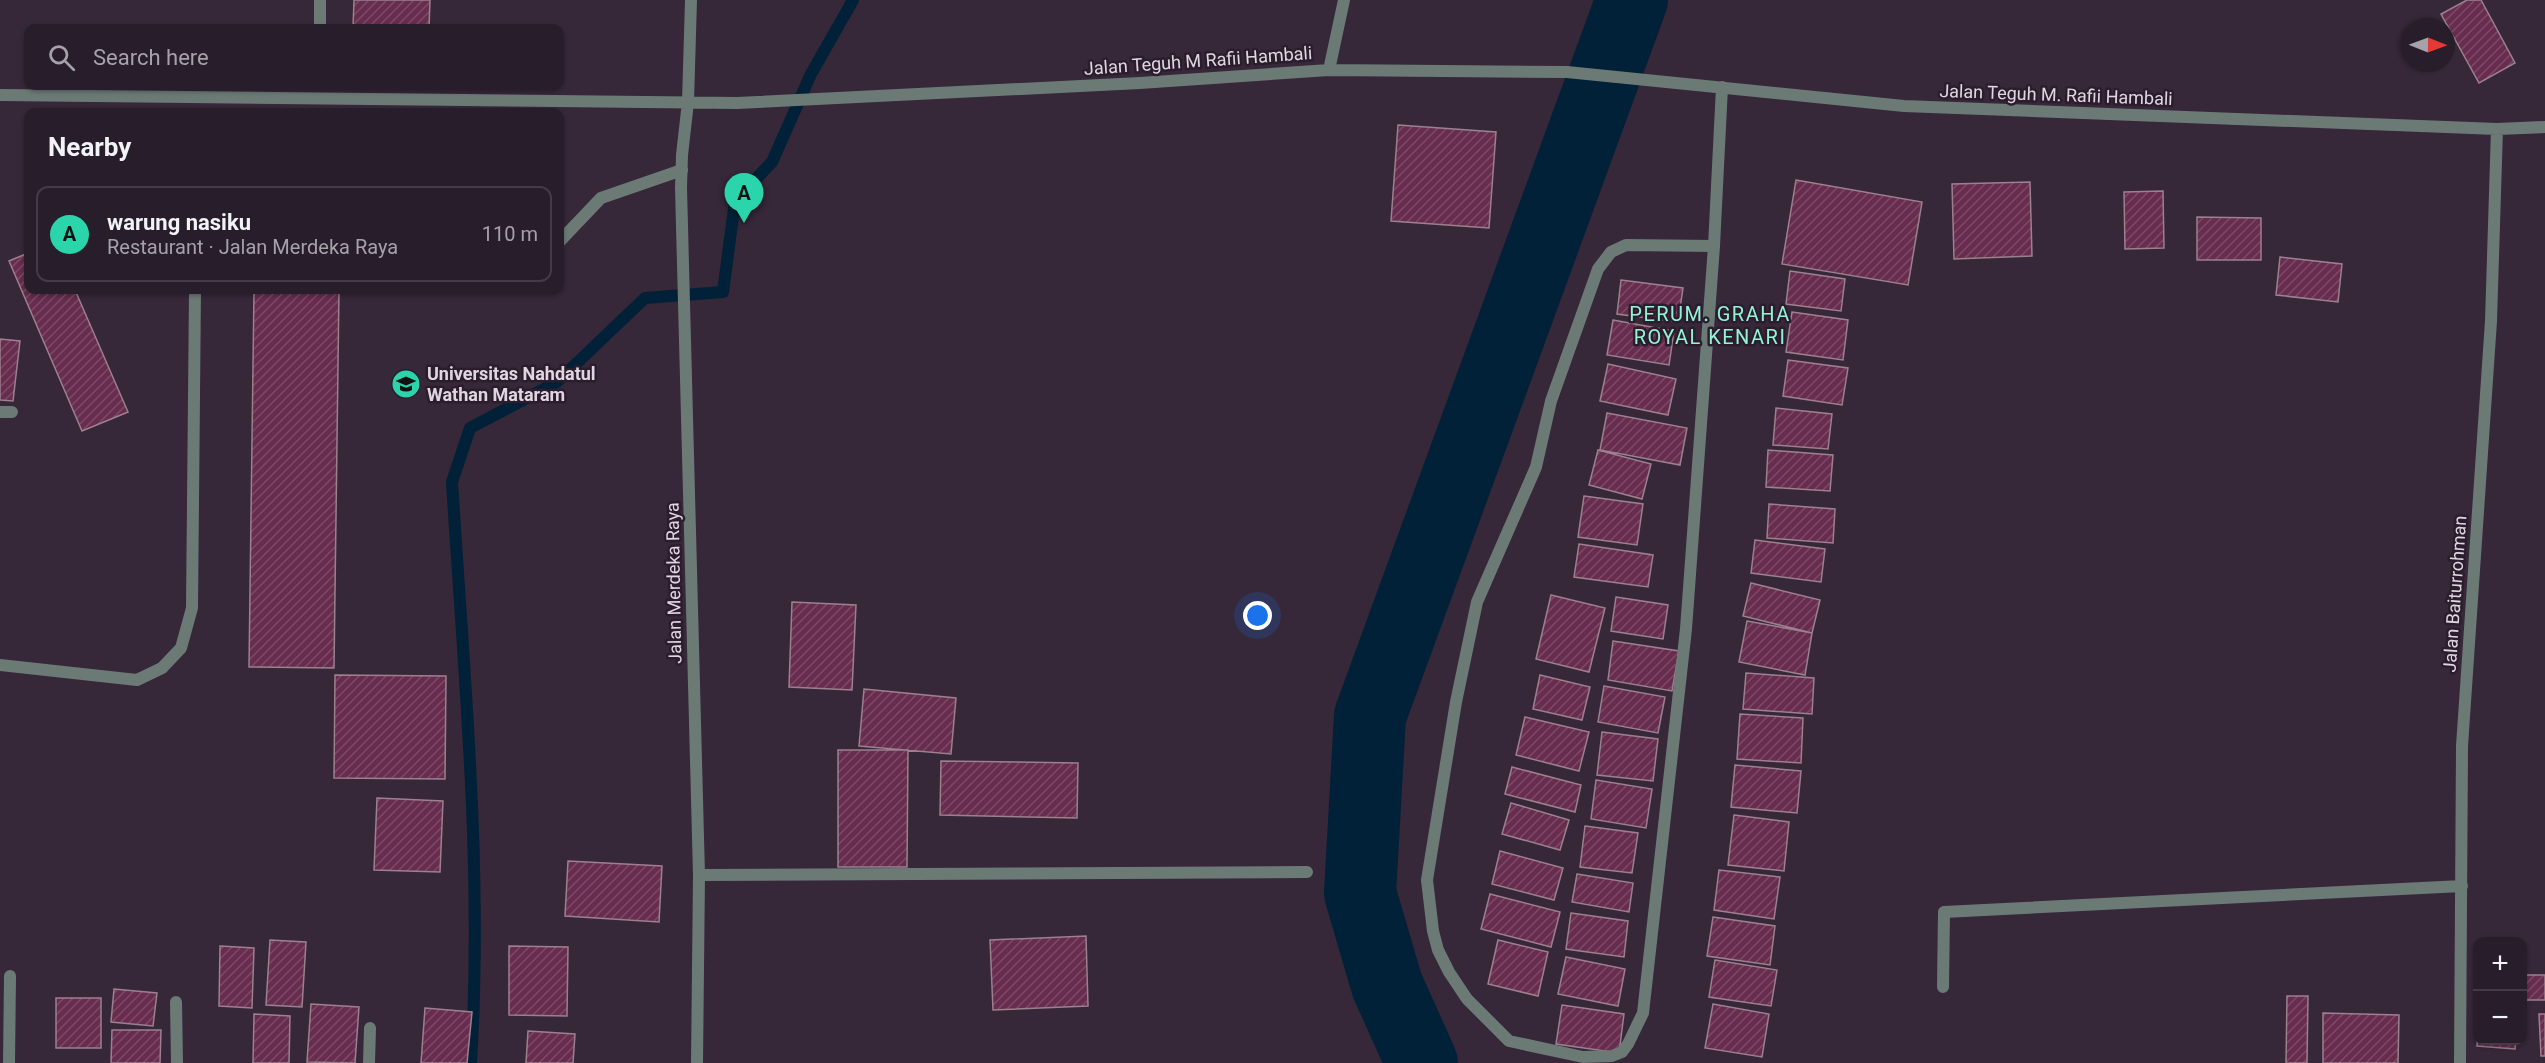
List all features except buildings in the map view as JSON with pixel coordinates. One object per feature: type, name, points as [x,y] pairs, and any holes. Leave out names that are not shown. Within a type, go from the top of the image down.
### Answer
[{"type":"street","points":[[320,0],[320,24]]},
{"type":"street","name":"Jalan Merdeka Raya","points":[[691,0],[688,102],[681,188],[686,308],[699,875],[698,1063]]},
{"type":"street","points":[[1329,70],[1344,0]]},
{"type":"street","name":"Jalan Teguh M Rafii Hambali","points":[[688,102],[832,99],[1140,83],[1329,70],[1567,72]]},
{"type":"street","name":"Jalan Teguh M. Rafii Hambali","points":[[1567,72],[1905,106],[2497,129],[2545,127]]},
{"type":"street","points":[[1714,246],[1626,245],[1611,252],[1598,269],[1551,401],[1536,467],[1477,602],[1447,758],[1427,880],[1438,950],[1467,999],[1509,1041],[1583,1057],[1612,1056],[1622,1052],[1637,1030],[1643,1013],[1686,629],[1714,246],[1722,87]]},
{"type":"street","points":[[0,95],[321,91],[688,102]]},
{"type":"street","name":"Jalan Baiturrohman","points":[[2460,1063],[2462,746],[2491,332],[2497,129]]},
{"type":"street","points":[[564,237],[601,198],[682,170]]},
{"type":"street","points":[[0,665],[137,680],[162,668],[181,648],[192,608],[195,294]]},
{"type":"street","points":[[699,875],[1307,872]]},
{"type":"street","points":[[1943,987],[1944,912],[2462,886]]},
{"type":"street","points":[[9,1063],[10,976]]},
{"type":"street","points":[[176,1002],[177,1063]]},
{"type":"street","points":[[369,1063],[370,1028]]},
{"type":"waterway","points":[[471,1063],[475,918],[473,845],[452,482],[470,428],[557,382],[645,298],[723,292],[735,201],[772,162],[811,74],[853,0]]},
{"type":"waterway","points":[[1422,1063],[1387,985],[1360,893],[1370,716],[1632,0]]},
{"type":"place","name":"warung nasiku","points":[[744,223]]},
{"type":"place","name":"Universitas Nahdatul Wathan Mataram","points":[[406,384]]},
{"type":"district","name":"PERUM. GRAHA ROYAL KENARI","points":[[1710,326]]}]
